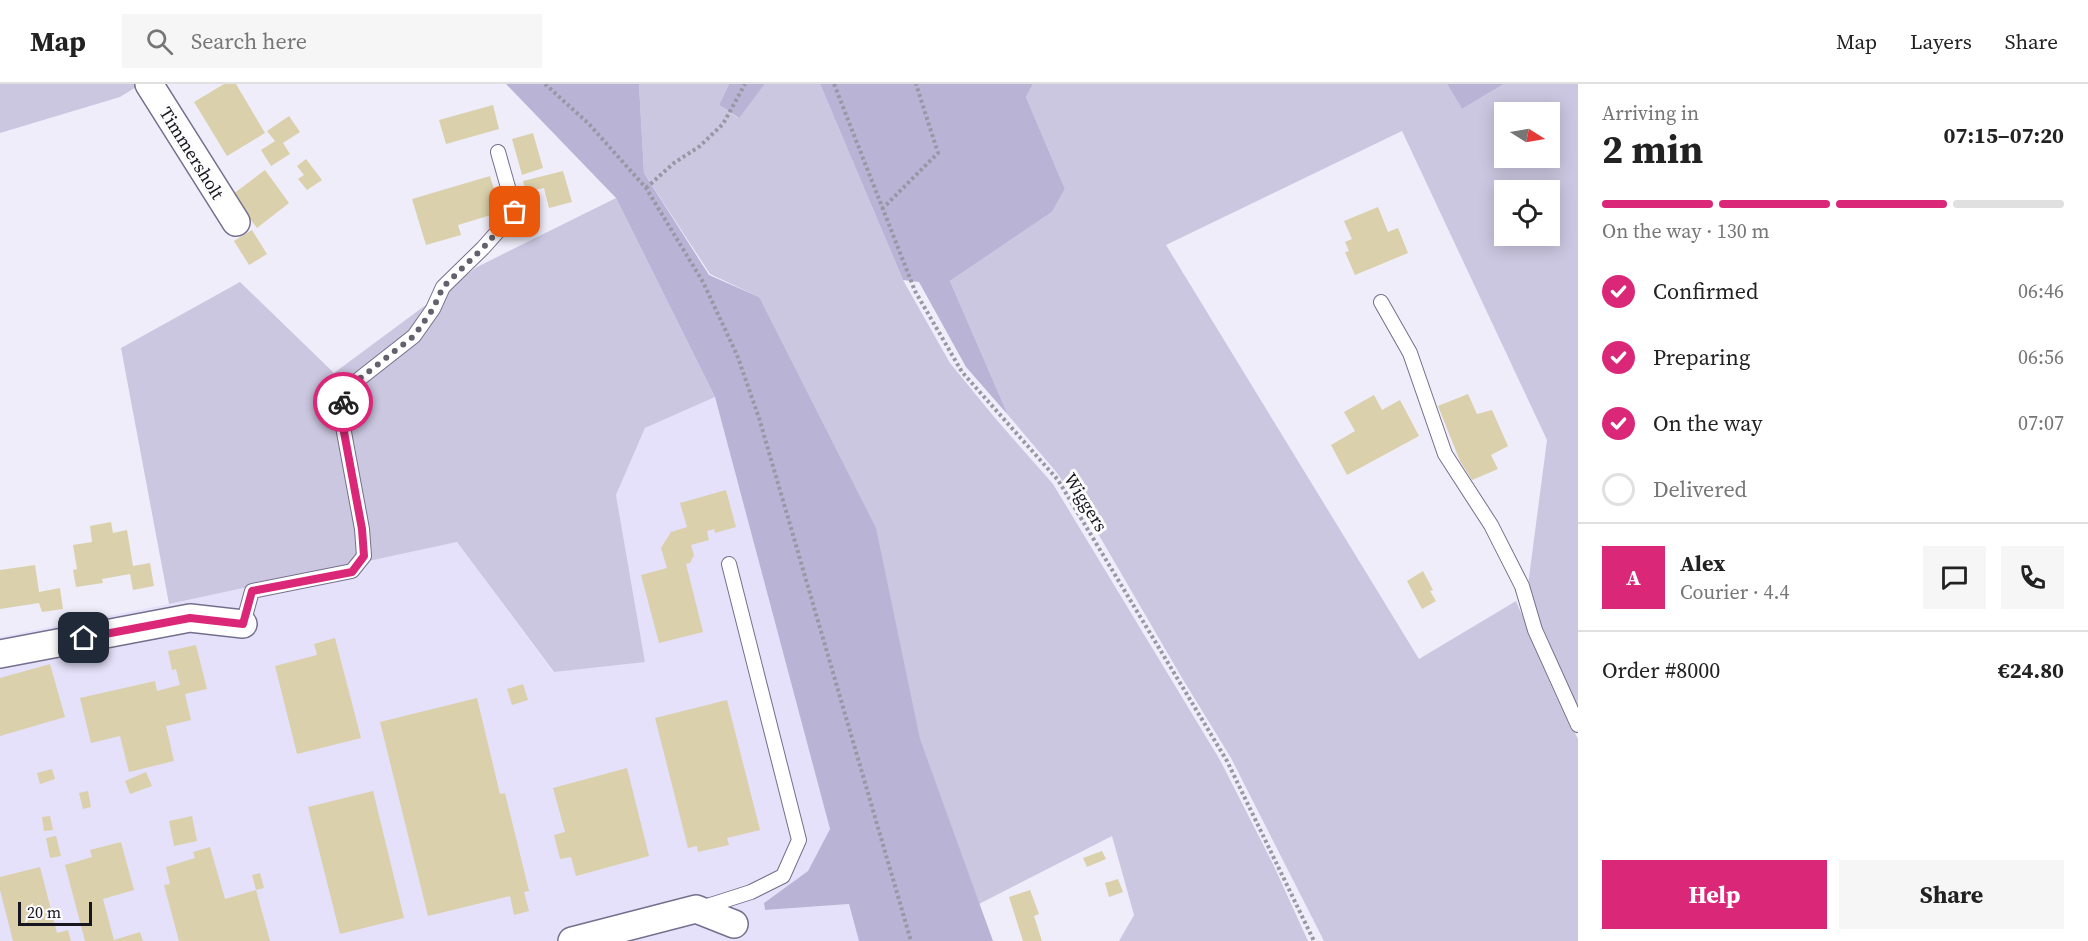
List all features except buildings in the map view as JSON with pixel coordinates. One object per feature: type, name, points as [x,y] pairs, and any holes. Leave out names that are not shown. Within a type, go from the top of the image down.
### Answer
[{"type":"street","name":"Timmersholt","points":[[149,84],[236,222]]},
{"type":"street","points":[[0,654],[190,618],[243,624]]},
{"type":"street","points":[[572,941],[696,909],[734,924]]},
{"type":"lane","points":[[243,624],[252,591],[352,572],[364,556],[362,529],[341,416],[344,391],[414,336],[433,309],[443,287],[483,248],[515,212],[498,152]]},
{"type":"lane","points":[[1381,302],[1410,353],[1445,454],[1491,525],[1522,586],[1535,630],[1578,725]]},
{"type":"lane","points":[[696,909],[751,892],[783,876],[799,840],[729,564]]},
{"type":"path","points":[[545,84],[589,124],[646,188],[703,282],[737,356],[756,407],[911,941]]},
{"type":"path","points":[[646,188],[674,163],[700,146],[723,124],[745,84]]},
{"type":"path","name":"Wiggers","points":[[834,84],[915,291],[962,372],[1058,480],[1227,761],[1314,941]]},
{"type":"path","points":[[882,209],[938,153],[916,84]]},
{"type":"shaded area","points":[[0,84],[141,84],[120,97],[0,133]]},
{"type":"shaded area","points":[[506,84],[639,84],[644,173],[709,275],[759,297],[876,528],[920,739],[993,941],[859,941],[849,904],[765,910],[764,903],[808,871],[830,829],[715,397],[616,198]]},
{"type":"shaded area","points":[[639,84],[729,84],[719,105],[738,118],[765,84],[820,84],[903,280],[950,363],[1053,484],[1220,760],[1273,864],[1308,941],[1119,941],[1134,915],[1112,836],[979,904],[759,297],[710,274],[644,173]]},
{"type":"shaded area","points":[[729,84],[765,84],[739,118],[719,105]]},
{"type":"shaded area","points":[[820,84],[1033,84],[1026,97],[1065,189],[1052,212],[950,281],[1008,415],[966,367],[919,282],[903,280]]},
{"type":"shaded area","points":[[1033,84],[1447,84],[1462,109],[1504,84],[1578,84],[1578,713],[1539,626],[1528,585],[1547,440],[1402,131],[1166,245],[1419,659],[1516,601],[1578,739],[1578,941],[1324,941],[1231,758],[1093,525],[1057,473],[1008,415],[950,281],[1052,212],[1065,189],[1026,97]]},
{"type":"shaded area","points":[[1447,84],[1504,84],[1462,109]]},
{"type":"shaded area","points":[[616,198],[715,397],[645,428],[616,495],[645,662],[554,672],[457,542],[169,604],[121,348],[240,282],[334,373],[477,267]]},
{"type":"shaded area","points":[[715,397],[830,829],[808,871],[764,903],[765,910],[849,904],[859,941],[0,941],[0,637],[169,604],[457,542],[553,672],[645,661],[616,495],[645,428]]},
{"type":"way so far","points":[[343,402],[344,391],[414,336],[433,309],[443,287],[483,248],[515,212]]},
{"type":"route","points":[[84,638],[190,618],[243,624],[252,591],[352,572],[364,556],[362,529],[341,416],[343,402]]}]
